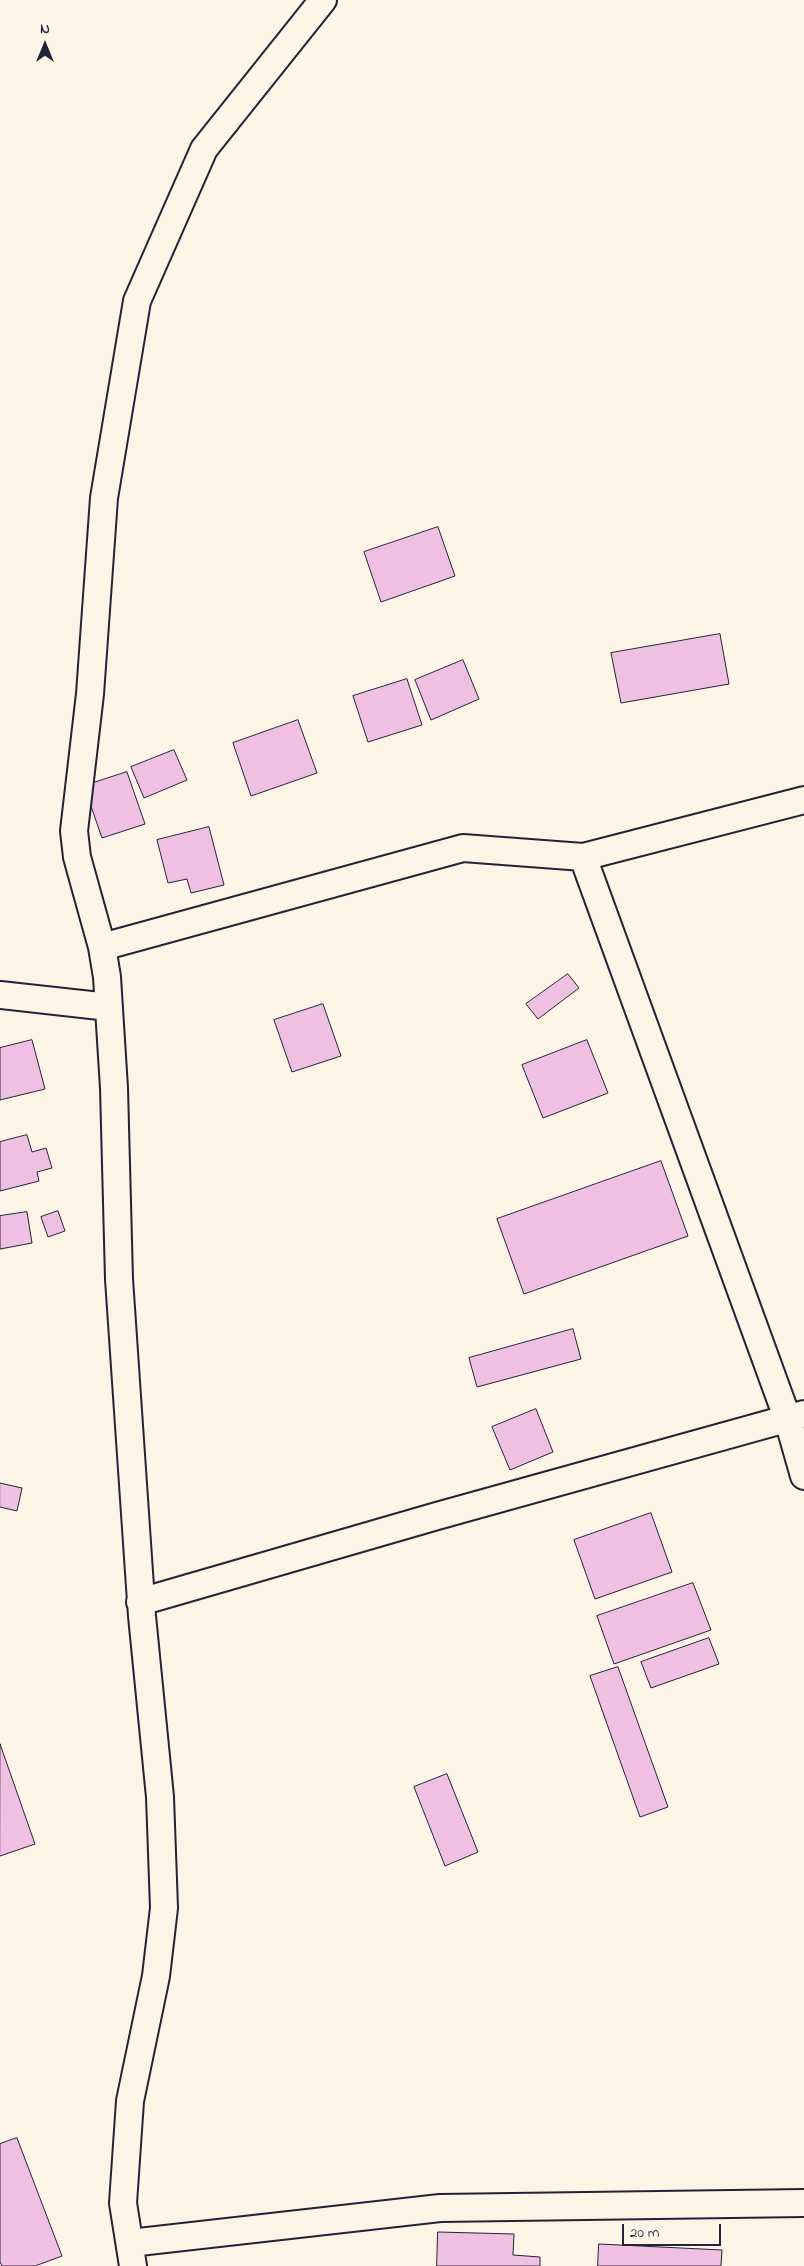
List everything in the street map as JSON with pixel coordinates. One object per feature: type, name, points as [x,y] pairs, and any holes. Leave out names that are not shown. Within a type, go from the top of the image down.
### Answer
[{"type":"street","points":[[323,0],[204,149],[137,301],[104,498],[90,694],[74,831],[86,891],[102,947],[109,1007],[114,1088],[119,1279],[140,1602],[160,1797],[164,1908],[156,1976],[130,2101],[123,2203],[132,2254],[440,2208],[804,2203]]},
{"type":"street","points":[[102,947],[463,848],[583,857],[804,800]]},
{"type":"street","points":[[583,857],[796,1417],[804,1476]]},
{"type":"street","points":[[0,994],[109,1007]]},
{"type":"street","points":[[140,1602],[437,1516],[796,1417]]},
{"type":"building","points":[[438,527],[455,576],[381,602],[364,552]]},
{"type":"building","points":[[720,634],[729,684],[621,703],[611,653]]},
{"type":"building","points":[[463,660],[479,699],[431,720],[415,680]]},
{"type":"building","points":[[407,679],[422,725],[368,742],[353,696]]},
{"type":"building","points":[[298,720],[317,773],[251,796],[233,743]]},
{"type":"building","points":[[174,750],[187,780],[144,798],[131,767]]},
{"type":"building","points":[[127,772],[145,824],[102,838],[84,786]]},
{"type":"building","points":[[209,827],[224,885],[191,893],[187,879],[168,883],[157,840]]},
{"type":"building","points":[[568,974],[579,988],[538,1019],[526,1004]]},
{"type":"building","points":[[323,1004],[341,1056],[292,1072],[274,1020]]},
{"type":"building","points":[[32,1040],[45,1089],[0,1100],[0,1048]]},
{"type":"building","points":[[587,1040],[608,1093],[543,1118],[522,1065]]},
{"type":"building","points":[[27,1135],[32,1152],[46,1148],[52,1168],[37,1172],[39,1181],[0,1191],[0,1142]]},
{"type":"building","points":[[661,1161],[688,1236],[524,1294],[497,1219]]},
{"type":"building","points":[[58,1211],[65,1231],[48,1237],[41,1217]]},
{"type":"building","points":[[27,1212],[32,1243],[0,1249],[0,1216]]},
{"type":"building","points":[[573,1329],[581,1359],[477,1387],[469,1358]]},
{"type":"building","points":[[536,1409],[553,1452],[510,1470],[492,1427]]},
{"type":"building","points":[[0,1483],[22,1488],[17,1511],[0,1507]]},
{"type":"building","points":[[651,1513],[672,1572],[595,1599],[574,1540]]},
{"type":"building","points":[[693,1583],[711,1630],[614,1664],[597,1616]]},
{"type":"building","points":[[709,1638],[719,1664],[651,1688],[641,1662]]},
{"type":"building","points":[[618,1667],[668,1807],[640,1817],[590,1676]]},
{"type":"building","points":[[0,1744],[35,1844],[0,1856]]},
{"type":"building","points":[[447,1774],[478,1852],[445,1866],[414,1787]]},
{"type":"building","points":[[17,2138],[62,2256],[35,2266],[2,2266],[0,2262],[0,2144]]},
{"type":"building","points":[[438,2232],[514,2234],[513,2255],[540,2257],[540,2266],[437,2266]]},
{"type":"building","points":[[599,2244],[722,2250],[721,2266],[598,2266]]}]
